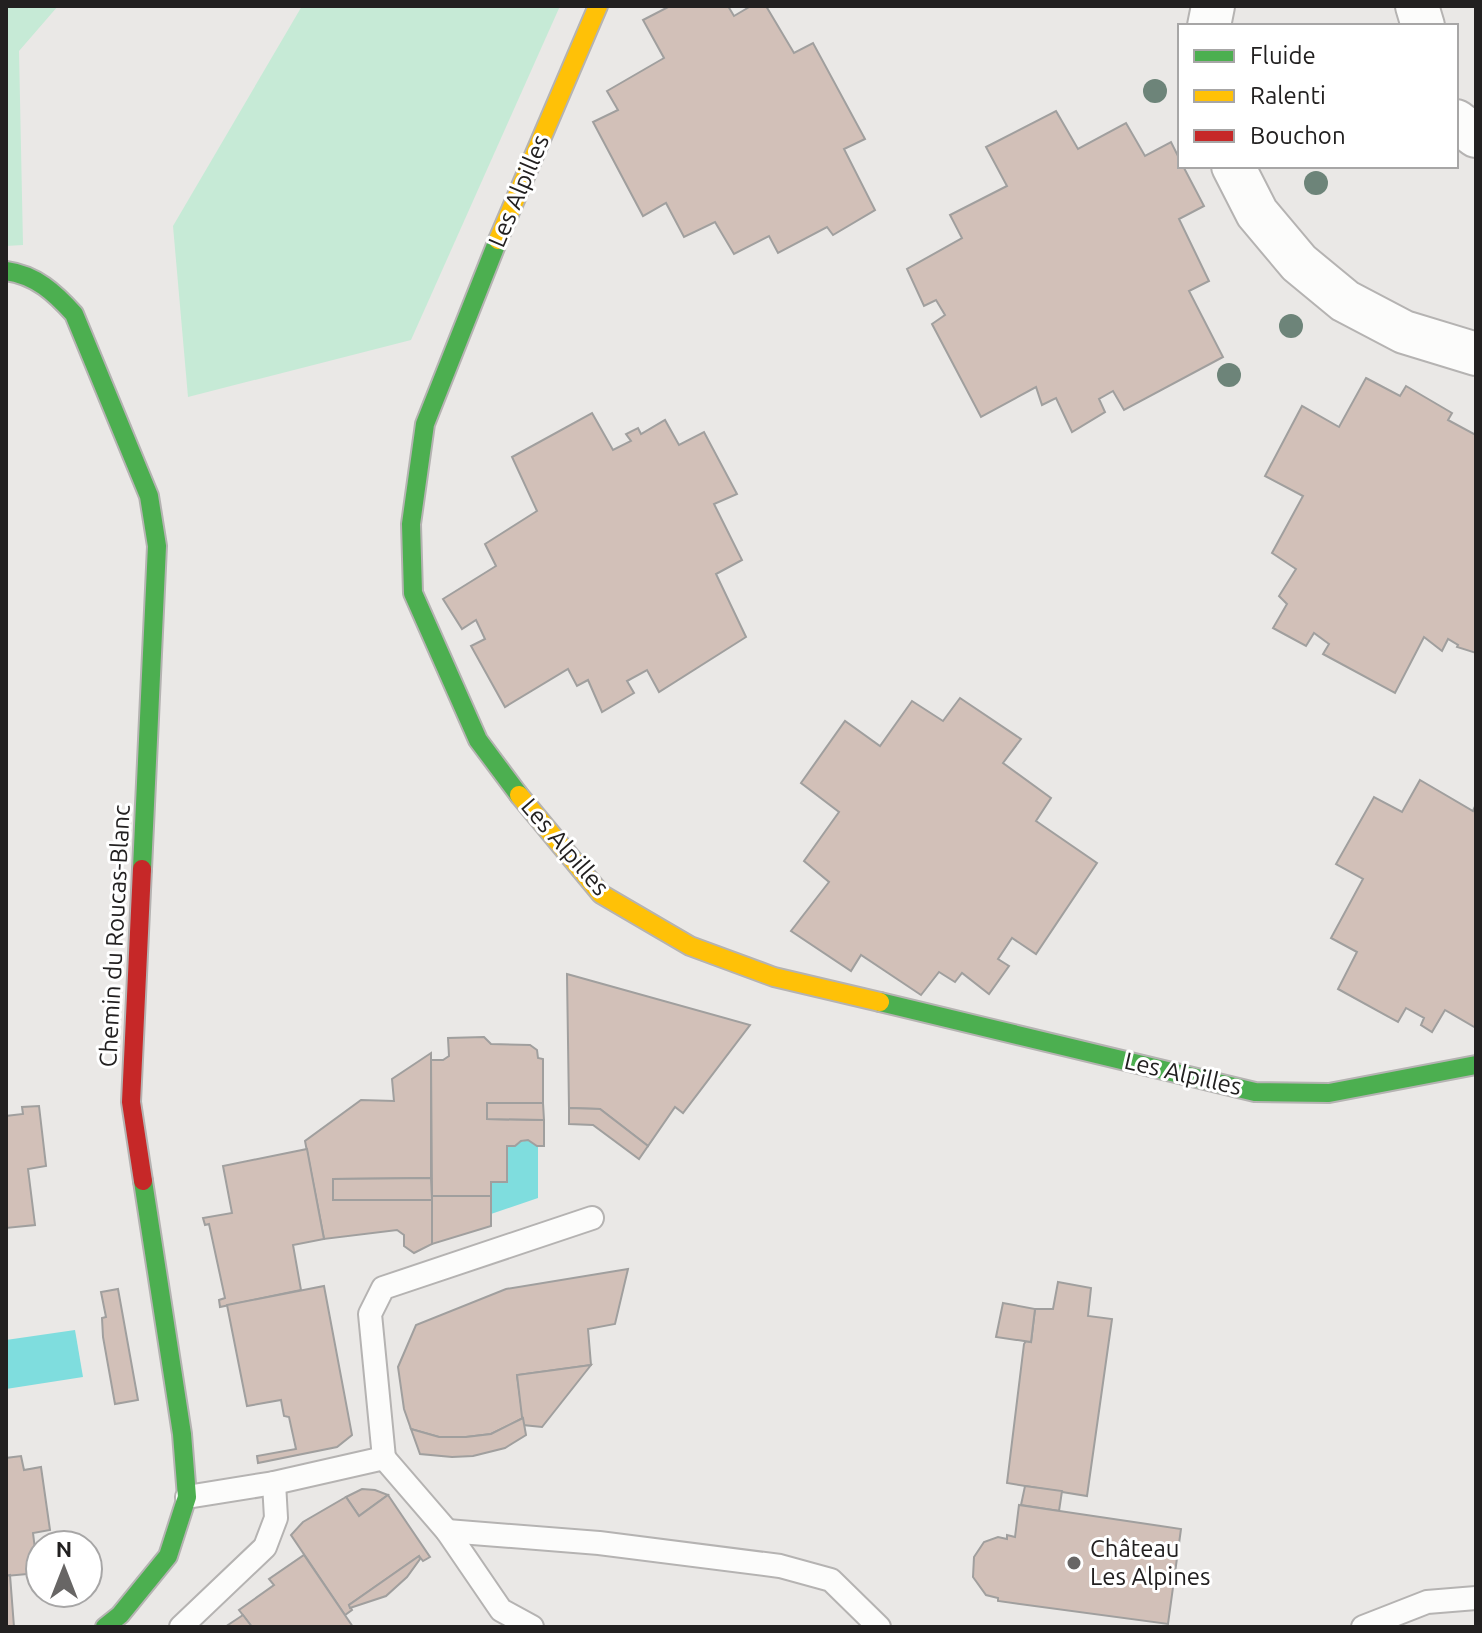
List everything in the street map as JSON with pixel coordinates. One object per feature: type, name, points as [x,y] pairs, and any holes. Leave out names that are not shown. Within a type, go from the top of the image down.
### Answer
[{"type":"street","name":"Les Alpilles","points":[[598,6],[524,175],[425,424],[411,524],[413,593],[478,740],[544,828],[601,894],[690,946],[774,977],[1255,1092],[1329,1093],[1476,1065]]},
{"type":"street","points":[[1458,122],[1476,136]]},
{"type":"street","points":[[1234,168],[1257,213],[1299,263],[1345,301],[1404,332],[1476,354]]},
{"type":"street","name":"Chemin du Roucas-Blanc","points":[[6,271],[33,278],[54,292],[74,314],[149,496],[157,546],[131,1102],[182,1434],[187,1497],[168,1556],[120,1615],[105,1627]]},
{"type":"lane","points":[[532,1627],[501,1610],[447,1531],[384,1458],[370,1314],[383,1288],[592,1218]]},
{"type":"lane","points":[[187,1497],[274,1483],[384,1458]]},
{"type":"lane","points":[[181,1627],[265,1547],[276,1518],[274,1483]]},
{"type":"lane","points":[[447,1531],[599,1543],[780,1566],[831,1580],[879,1627]]},
{"type":"lane","points":[[1363,1627],[1427,1602],[1476,1598]]},
{"type":"green space","points":[[6,6],[58,6],[19,51],[23,245],[6,246]]},
{"type":"green space","points":[[302,6],[560,6],[411,340],[188,397],[173,226]]},
{"type":"water","points":[[528,1140],[538,1146],[538,1198],[491,1214],[491,1182],[507,1181],[507,1146]]},
{"type":"water","points":[[75,1330],[83,1377],[6,1389],[6,1340]]},
{"type":"building","points":[[670,6],[728,6],[734,16],[751,6],[766,6],[794,53],[813,43],[865,139],[844,149],[875,210],[833,235],[827,227],[778,253],[769,236],[734,254],[715,222],[684,237],[666,203],[643,216],[593,122],[618,110],[607,91],[664,58],[643,20]]},
{"type":"building","points":[[1056,111],[1078,149],[1126,123],[1145,156],[1171,142],[1178,156],[1178,168],[1184,168],[1204,206],[1179,219],[1209,281],[1189,291],[1223,357],[1124,410],[1113,391],[1099,399],[1105,412],[1072,432],[1056,398],[1042,405],[1036,387],[981,417],[932,324],[945,315],[936,300],[924,306],[907,269],[962,238],[950,215],[1007,186],[986,147]]},
{"type":"building","points":[[1366,378],[1400,396],[1406,386],[1452,413],[1448,420],[1476,435],[1476,653],[1457,647],[1448,639],[1442,651],[1424,637],[1395,693],[1323,654],[1329,644],[1314,633],[1306,646],[1273,628],[1287,604],[1279,596],[1296,569],[1272,553],[1303,496],[1265,476],[1302,406],[1339,427]]},
{"type":"building","points":[[592,413],[613,450],[631,441],[626,434],[638,428],[641,434],[665,420],[679,445],[704,432],[737,494],[714,504],[742,560],[716,574],[746,637],[659,692],[647,670],[627,681],[634,693],[602,712],[588,680],[577,686],[568,669],[505,707],[471,646],[485,639],[476,620],[462,629],[443,599],[496,566],[485,544],[537,511],[512,457]]},
{"type":"building","points":[[960,698],[1021,739],[1003,763],[1051,798],[1036,821],[1097,863],[1036,954],[1012,938],[998,959],[1009,966],[989,994],[962,973],[955,982],[939,972],[921,995],[861,955],[851,971],[791,931],[829,882],[804,861],[839,812],[801,783],[845,721],[880,746],[912,701],[943,721]]},
{"type":"building","points":[[1420,780],[1473,811],[1476,804],[1476,1028],[1445,1010],[1432,1032],[1421,1025],[1424,1018],[1406,1008],[1398,1022],[1338,989],[1357,952],[1331,938],[1363,879],[1336,864],[1374,797],[1402,812]]},
{"type":"building","points":[[567,974],[750,1025],[683,1113],[675,1107],[648,1146],[600,1109],[569,1108]]},
{"type":"building","points":[[484,1037],[491,1044],[530,1045],[537,1050],[538,1058],[543,1059],[543,1103],[487,1103],[487,1119],[544,1120],[544,1146],[537,1146],[528,1140],[507,1146],[507,1182],[491,1182],[491,1196],[432,1196],[431,1060],[443,1060],[449,1056],[448,1038]]},
{"type":"building","points":[[431,1053],[431,1178],[333,1179],[333,1200],[432,1200],[432,1244],[414,1253],[404,1246],[404,1235],[397,1230],[324,1239],[305,1141],[361,1100],[394,1101],[392,1079]]},
{"type":"building","points":[[487,1103],[543,1103],[544,1120],[487,1119]]},
{"type":"building","points":[[39,1106],[46,1166],[28,1169],[35,1225],[6,1228],[6,1116],[23,1114],[22,1107]]},
{"type":"building","points":[[569,1108],[600,1109],[648,1146],[639,1159],[593,1125],[569,1124]]},
{"type":"building","points":[[307,1149],[324,1239],[293,1245],[301,1290],[220,1307],[219,1300],[225,1298],[209,1224],[205,1225],[203,1218],[232,1213],[223,1166]]},
{"type":"building","points":[[431,1178],[432,1200],[333,1200],[333,1179]]},
{"type":"building","points":[[432,1196],[491,1196],[491,1226],[432,1244]]},
{"type":"building","points":[[628,1269],[615,1324],[588,1329],[591,1365],[517,1375],[523,1418],[491,1434],[466,1437],[439,1437],[411,1429],[404,1409],[398,1367],[416,1325],[506,1289]]},
{"type":"building","points":[[1058,1282],[1091,1288],[1088,1316],[1112,1319],[1087,1496],[1007,1483],[1024,1344],[1031,1342],[1035,1309],[1053,1309]]},
{"type":"building","points":[[324,1286],[352,1435],[337,1447],[258,1463],[257,1456],[296,1449],[289,1417],[284,1416],[281,1400],[247,1406],[227,1305]]},
{"type":"building","points":[[118,1289],[138,1400],[115,1404],[103,1337],[102,1318],[106,1317],[101,1292]]},
{"type":"building","points":[[1003,1303],[1035,1309],[1031,1342],[996,1337]]},
{"type":"building","points":[[591,1365],[542,1427],[523,1425],[517,1375]]},
{"type":"building","points":[[523,1418],[526,1435],[505,1448],[473,1456],[420,1454],[411,1429],[439,1437],[466,1437],[491,1434]]},
{"type":"building","points":[[21,1456],[24,1470],[41,1467],[50,1529],[24,1529],[24,1574],[6,1576],[6,1458]]},
{"type":"building","points":[[1025,1486],[1062,1491],[1059,1511],[1021,1505]]},
{"type":"building","points":[[362,1489],[388,1495],[359,1516],[346,1497]]},
{"type":"building","points":[[388,1495],[430,1557],[423,1561],[419,1556],[349,1605],[352,1610],[345,1615],[291,1535],[303,1522],[346,1497],[359,1516]]},
{"type":"building","name":"Château Les Alpines","points":[[1019,1505],[1181,1529],[1168,1624],[998,1601],[998,1598],[986,1595],[973,1577],[974,1557],[984,1542],[998,1537],[1007,1539],[1007,1535],[1015,1537]]},
{"type":"building","points":[[304,1555],[353,1627],[252,1627],[239,1610],[274,1585],[269,1579]]},
{"type":"building","points":[[419,1556],[407,1577],[386,1596],[350,1608],[349,1605]]},
{"type":"building","points":[[10,1575],[14,1627],[6,1627],[6,1576]]},
{"type":"building","points":[[243,1615],[252,1627],[225,1627]]},
{"type":"traffic: fast","points":[[498,240],[425,424],[411,524],[413,593],[478,740],[519,795]]},
{"type":"traffic: fast","points":[[6,271],[27,276],[44,286],[74,314],[149,496],[157,546],[142,869]]},
{"type":"traffic: fast","points":[[880,1002],[1255,1092],[1329,1093],[1476,1065]]},
{"type":"traffic: fast","points":[[105,1627],[120,1615],[168,1556],[187,1497],[182,1434],[143,1181]]},
{"type":"traffic: slow","points":[[498,240],[598,6]]},
{"type":"traffic: slow","points":[[519,795],[601,894],[690,946],[774,977],[880,1002]]},
{"type":"traffic: jam","points":[[142,869],[131,1102],[143,1181]]},
{"type":"place","name":"Château Les Alpines","points":[[1074,1563]]}]
